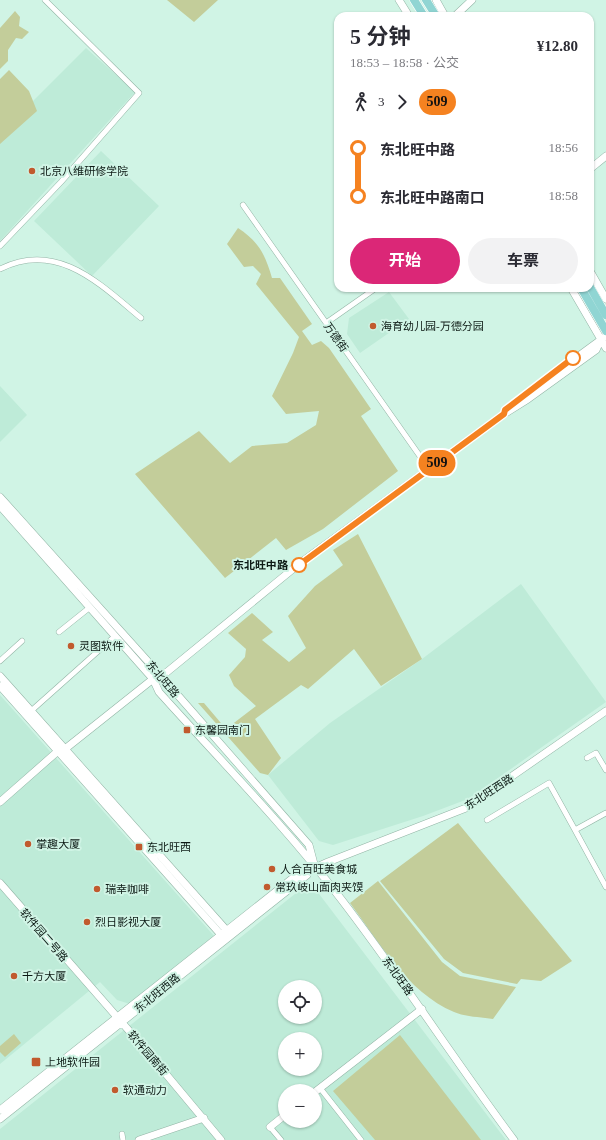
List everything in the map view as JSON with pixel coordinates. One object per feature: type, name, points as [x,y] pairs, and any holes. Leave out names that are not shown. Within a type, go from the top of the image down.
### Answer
[{"type":"main road","points":[[414,0],[422,12]]},
{"type":"main road","points":[[426,0],[434,12]]},
{"type":"main road","points":[[594,291],[602,300],[606,315]]},
{"type":"main road","points":[[583,292],[606,331]]},
{"type":"street","points":[[0,246],[61,182],[139,93],[45,0]]},
{"type":"street","points":[[399,0],[406,12]]},
{"type":"street","points":[[436,0],[444,12]]},
{"type":"street","points":[[458,12],[472,0]]},
{"type":"street","points":[[594,165],[606,156]]},
{"type":"street","name":"万德街","points":[[243,205],[429,469]]},
{"type":"street","points":[[0,269],[27,260],[49,260],[71,266],[89,275],[141,318]]},
{"type":"street","points":[[594,280],[602,300]]},
{"type":"street","points":[[326,324],[370,292]]},
{"type":"street","points":[[574,292],[603,337],[606,348]]},
{"type":"street","points":[[0,802],[62,750],[153,680],[161,676],[299,564],[504,414],[505,410],[525,394],[603,337]]},
{"type":"street","name":"东北旺路","points":[[0,497],[161,676],[309,845],[315,868]]},
{"type":"street","name":"东北旺路","points":[[0,506],[88,608],[153,680],[159,692],[340,898],[422,1009],[475,1088],[514,1140]]},
{"type":"street","points":[[59,632],[88,608]]},
{"type":"street","points":[[31,711],[114,637]]},
{"type":"street","points":[[0,660],[22,641]]},
{"type":"street","points":[[0,676],[31,711],[62,750]]},
{"type":"street","points":[[0,686],[62,750],[226,935]]},
{"type":"street","name":"东北旺西路","points":[[0,1110],[315,868],[466,808],[606,711]]},
{"type":"street","points":[[587,758],[596,753],[606,770]]},
{"type":"street","points":[[486,820],[549,783],[606,887]]},
{"type":"street","points":[[575,830],[606,813]]},
{"type":"street","name":"软件园二号路","points":[[0,883],[119,1019]]},
{"type":"street","points":[[322,1086],[422,1009]]},
{"type":"street","name":"东北旺西路","points":[[0,1119],[119,1019]]},
{"type":"street","name":"软件园南街","points":[[119,1019],[221,1140]]},
{"type":"street","points":[[322,1096],[361,1140]]},
{"type":"street","points":[[139,1140],[204,1118]]},
{"type":"street","points":[[278,1121],[270,1127],[281,1140]]},
{"type":"street","points":[[122,1134],[123,1140]]},
{"type":"shaded area","points":[[167,0],[218,0],[194,22]]},
{"type":"shaded area","points":[[15,11],[20,17],[19,26],[29,32],[22,39],[16,38],[8,50],[8,61],[0,69],[0,28]]},
{"type":"shaded area","name":"北京八维研修学院","points":[[86,48],[135,92],[0,241],[0,134]]},
{"type":"shaded area","points":[[9,70],[29,91],[37,111],[0,144],[0,79]]},
{"type":"shaded area","points":[[101,151],[159,206],[92,276],[34,221]]},
{"type":"shaded area","points":[[238,228],[251,238],[260,249],[267,262],[272,278],[280,278],[312,324],[302,331],[312,345],[321,341],[329,348],[371,409],[361,416],[398,471],[323,529],[286,550],[276,538],[225,578],[135,474],[199,431],[230,463],[252,446],[287,443],[316,425],[319,411],[286,414],[272,396],[293,353],[299,337],[256,284],[261,274],[253,266],[244,267],[227,244]]},
{"type":"shaded area","name":"海育幼儿园-万德分园","points":[[389,292],[409,319],[360,353],[347,334],[349,318]]},
{"type":"shaded area","points":[[0,386],[27,415],[0,442]]},
{"type":"shaded area","points":[[358,534],[422,659],[381,686],[354,649],[308,689],[301,685],[255,719],[281,758],[268,775],[260,773],[198,703],[204,703],[226,729],[256,706],[234,686],[229,675],[245,657],[246,649],[228,633],[252,613],[273,632],[262,640],[289,662],[306,648],[288,616],[315,586],[343,565],[333,550]]},
{"type":"shaded area","points":[[521,584],[606,702],[468,799],[423,816],[333,845],[319,841],[268,775],[330,723],[422,659]]},
{"type":"shaded area","points":[[0,695],[215,937],[130,1004],[117,1000],[100,982],[0,1064]]},
{"type":"shaded area","points":[[458,823],[572,961],[541,981],[521,979],[517,984],[463,973],[444,959],[380,881]]},
{"type":"shaded area","points":[[378,881],[442,962],[460,976],[516,987],[493,1019],[458,1014],[437,1003],[422,992],[395,965],[350,903]]},
{"type":"shaded area","points":[[310,882],[506,1140],[0,1140],[0,1129]]},
{"type":"shaded area","points":[[14,1034],[21,1043],[5,1057],[0,1052],[0,1046]]},
{"type":"shaded area","points":[[400,1035],[481,1140],[375,1140],[333,1091]]},
{"type":"bus line","name":"509","points":[[299,565],[504,414],[505,410],[573,358]]},
{"type":"place","name":"北京八维研修学院","points":[[32,171]]},
{"type":"place","name":"海育幼儿园-万德分园","points":[[373,326]]},
{"type":"place","name":"东北旺中路","points":[[299,565]]},
{"type":"place","name":"灵图软件","points":[[71,646]]},
{"type":"place","name":"东馨园南门","points":[[187,730]]},
{"type":"place","name":"掌趣大厦","points":[[28,844]]},
{"type":"place","name":"东北旺西","points":[[139,847]]},
{"type":"place","name":"人合百旺美食城","points":[[272,869]]},
{"type":"place","name":"常玖岐山面肉夹馍","points":[[267,887]]},
{"type":"place","name":"瑞幸咖啡","points":[[97,889]]},
{"type":"place","name":"烈日影视大厦","points":[[87,922]]},
{"type":"place","name":"千方大厦","points":[[14,976]]},
{"type":"place","name":"上地软件园","points":[[36,1062]]},
{"type":"place","name":"软通动力","points":[[115,1090]]}]
